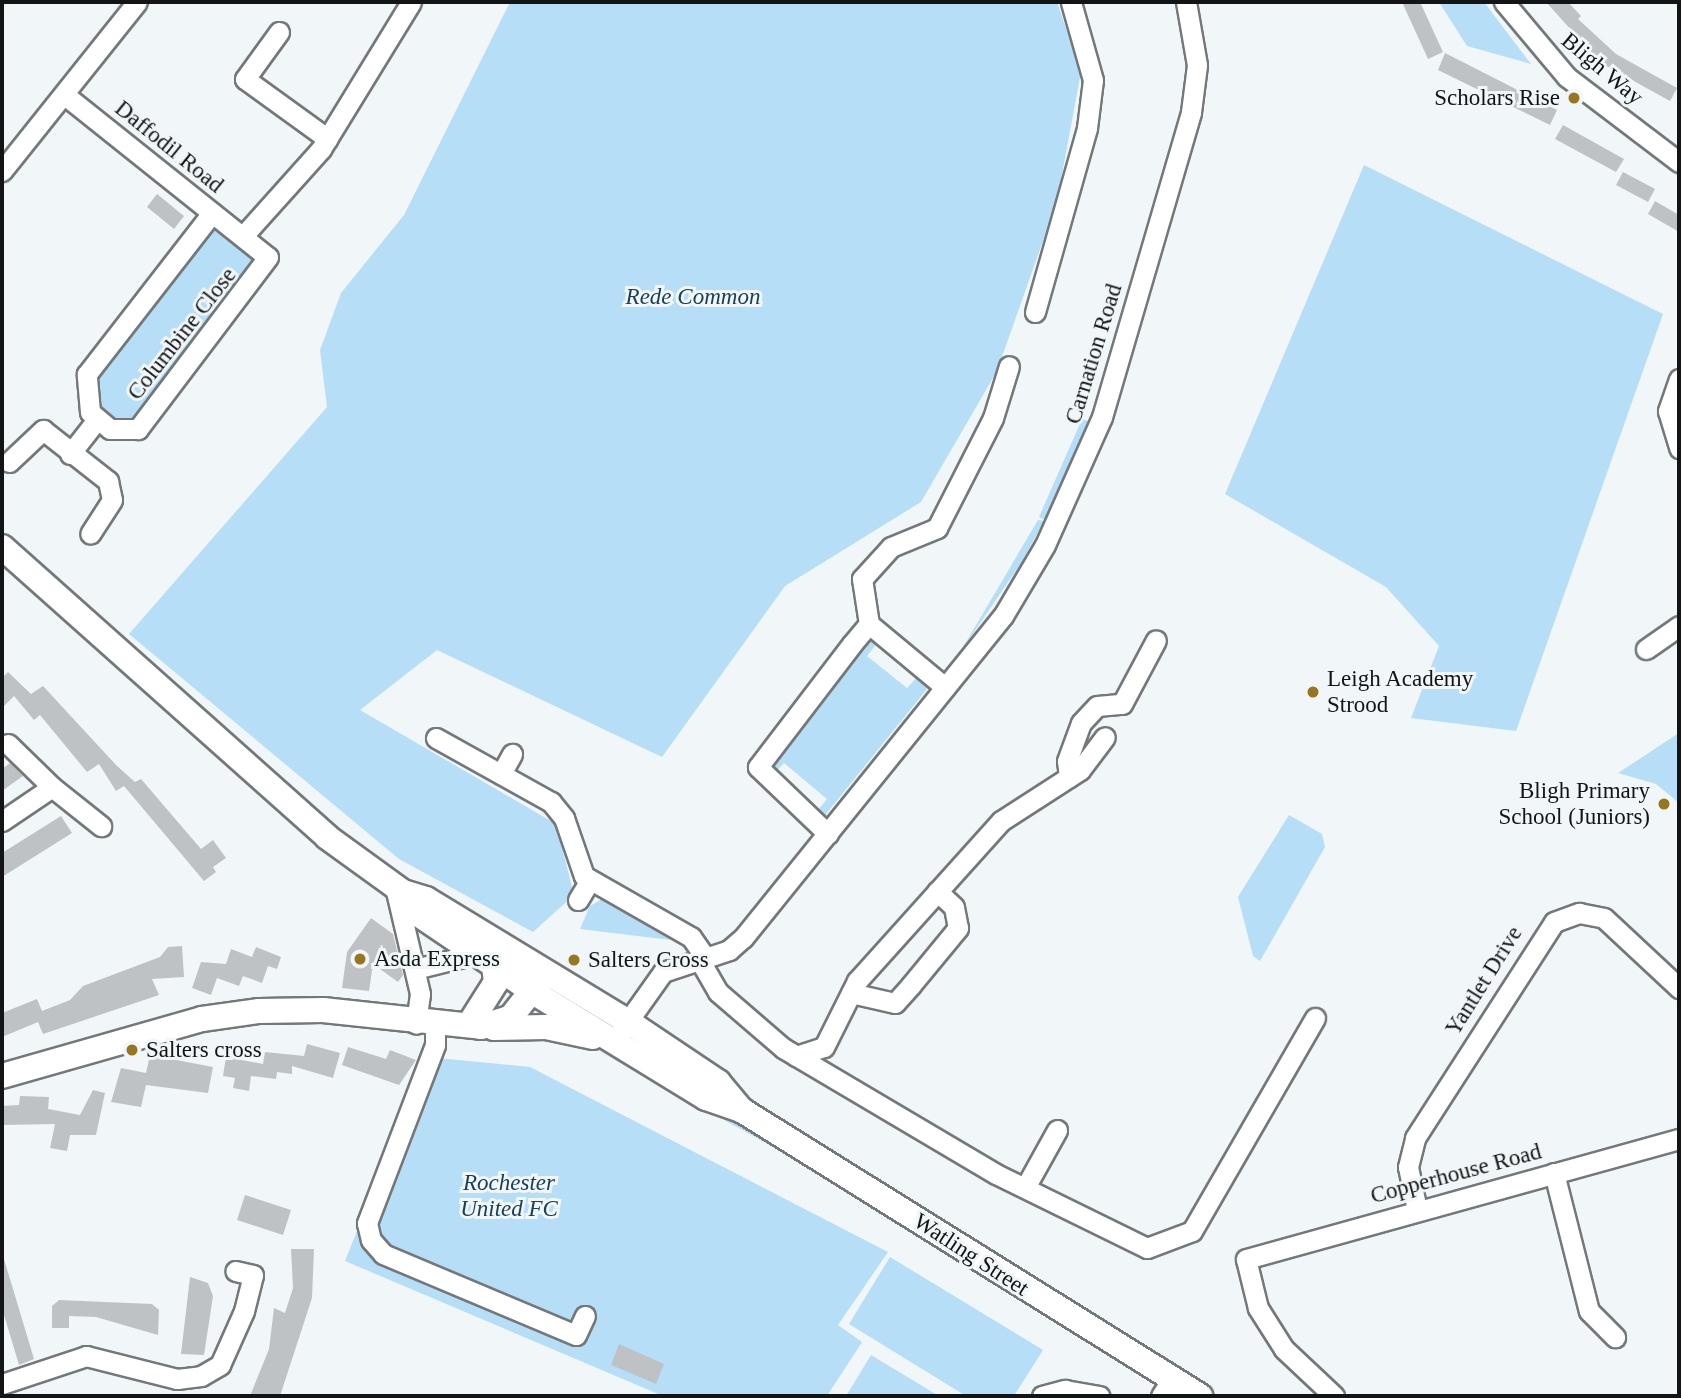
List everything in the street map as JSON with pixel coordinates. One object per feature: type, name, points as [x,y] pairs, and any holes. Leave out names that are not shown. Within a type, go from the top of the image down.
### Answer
[{"type":"main road","points":[[2,547],[234,756],[399,889]]},
{"type":"main road","name":"Watling Street","points":[[399,889],[426,899],[627,1021],[718,1082],[743,1111]]},
{"type":"main road","name":"Watling Street","points":[[399,889],[418,914],[526,988],[706,1098],[743,1111],[1166,1388],[1200,1396]]},
{"type":"main road","points":[[450,1025],[496,982],[485,960]]},
{"type":"main road","points":[[450,1025],[526,988],[539,966]]},
{"type":"main road","points":[[2,1076],[202,1019],[259,1011],[323,1010],[450,1025],[546,1027],[614,1042]]},
{"type":"street","points":[[2,171],[66,96],[137,2]]},
{"type":"street","points":[[243,236],[328,139],[411,2]]},
{"type":"street","points":[[1035,312],[1087,128],[1093,80],[1071,2]]},
{"type":"street","name":"Carnation Road","points":[[614,1042],[663,972],[740,942],[1003,616],[1045,545],[1102,417],[1191,113],[1197,65],[1186,2]]},
{"type":"street","name":"Bligh Way","points":[[1504,2],[1567,77],[1679,162]]},
{"type":"street","points":[[279,32],[245,79],[328,139]]},
{"type":"street","name":"Daffodil Road","points":[[66,96],[243,236]]},
{"type":"street","points":[[70,454],[96,421],[85,400],[89,371],[212,213]]},
{"type":"street","name":"Columbine Close","points":[[96,421],[124,432],[138,429],[267,261],[243,236]]},
{"type":"street","points":[[946,687],[867,621],[862,580],[891,547],[937,528],[993,418],[1009,366]]},
{"type":"street","points":[[1679,379],[1668,411],[1679,448]]},
{"type":"street","points":[[9,462],[43,430],[111,485],[112,500],[90,534]]},
{"type":"street","points":[[828,834],[762,776],[758,765],[867,621]]},
{"type":"street","points":[[1646,649],[1679,625]]},
{"type":"street","points":[[1069,777],[1067,761],[1081,723],[1097,706],[1124,701],[1156,640]]},
{"type":"street","points":[[796,1056],[824,1047],[851,993],[937,891],[1008,815],[1069,777],[1104,737]]},
{"type":"street","points":[[436,738],[556,807],[573,858],[599,884],[691,937],[718,992],[796,1056],[996,1174],[1027,1186],[1134,1244],[1153,1248],[1182,1239],[1315,1018]]},
{"type":"street","points":[[8,744],[52,787],[101,825]]},
{"type":"street","points":[[501,774],[512,754]]},
{"type":"street","points":[[2,821],[52,787]]},
{"type":"street","points":[[578,900],[599,884]]},
{"type":"street","points":[[399,889],[415,969],[450,1025],[435,1045],[368,1223],[371,1240],[383,1254],[576,1335],[585,1316]]},
{"type":"street","points":[[851,993],[895,1003],[911,985],[958,928],[954,907],[937,891]]},
{"type":"street","name":"Yantlet Drive","points":[[1416,1210],[1408,1167],[1418,1132],[1554,922],[1579,913],[1605,919],[1679,988]]},
{"type":"street","points":[[415,969],[485,960]]},
{"type":"street","points":[[1027,1186],[1057,1130]]},
{"type":"street","name":"Copperhouse Road","points":[[1334,1396],[1284,1349],[1258,1308],[1246,1259],[1679,1139]]},
{"type":"street","points":[[1554,1173],[1589,1311],[1615,1337]]},
{"type":"street","points":[[2,1384],[86,1356],[177,1379],[201,1376],[220,1365],[244,1311],[253,1275],[235,1271]]},
{"type":"street","points":[[1041,1396],[1065,1390],[1099,1396]]},
{"type":"green space","name":"Rede Common","points":[[510,2],[1057,2],[1081,72],[1057,201],[997,371],[921,502],[785,586],[662,757],[437,650],[360,710],[556,824],[574,895],[533,932],[399,859],[129,634],[327,407],[320,350],[341,293],[404,215]]},
{"type":"green space","points":[[1439,2],[1484,2],[1531,64],[1467,46]]},
{"type":"green space","points":[[1364,165],[1663,314],[1516,731],[1411,718],[1439,646],[1386,587],[1225,494]]},
{"type":"green space","points":[[216,221],[259,254],[136,420],[111,421],[95,404],[94,379],[206,237],[201,232]]},
{"type":"green space","points":[[1082,419],[1088,421],[1045,520],[1039,517]]},
{"type":"green space","points":[[1038,520],[1044,521],[1021,563],[959,654]]},
{"type":"green space","points":[[881,638],[867,656],[907,688],[922,672],[931,684],[822,819],[813,816],[827,799],[784,763],[769,779],[766,766],[863,640]]},
{"type":"green space","name":"Bligh Primary School (Juniors)","points":[[1679,733],[1679,803],[1656,784],[1618,773]]},
{"type":"green space","points":[[1289,815],[1322,834],[1325,847],[1260,961],[1253,956],[1238,897]]},
{"type":"green space","points":[[602,899],[671,940],[580,929],[590,906]]},
{"type":"green space","points":[[588,1045],[802,1159],[1155,1385],[813,1169]]},
{"type":"green space","name":"Rochester United FC","points":[[427,1057],[530,1067],[888,1252],[838,1325],[862,1342],[827,1396],[663,1396],[345,1261]]},
{"type":"green space","points":[[890,1257],[1043,1350],[1014,1396],[966,1396],[849,1324]]},
{"type":"green space","points":[[871,1355],[939,1396],[846,1396]]},
{"type":"building","points":[[1402,2],[1420,2],[1443,52],[1428,59]]},
{"type":"building","points":[[1546,2],[1568,2],[1581,16],[1578,19],[1616,54],[1677,88],[1670,101],[1601,63]]},
{"type":"building","points":[[1445,53],[1557,110],[1550,125],[1438,70]]},
{"type":"building","points":[[1563,125],[1624,159],[1616,172],[1555,139]]},
{"type":"building","points":[[1623,172],[1655,189],[1648,202],[1616,185]]},
{"type":"building","points":[[157,194],[184,216],[174,229],[147,207]]},
{"type":"building","points":[[1655,201],[1679,215],[1679,232],[1648,214]]},
{"type":"building","points":[[8,672],[31,694],[43,686],[117,766],[135,782],[141,779],[201,849],[213,840],[226,858],[213,867],[216,872],[204,881],[124,786],[116,791],[99,764],[87,772],[40,715],[34,720],[14,696],[2,708],[2,678]]},
{"type":"building","points":[[10,763],[23,776],[2,791],[2,769]]},
{"type":"building","points":[[61,816],[72,833],[2,877],[2,853]]},
{"type":"building","name":"Asda Express","points":[[371,918],[393,934],[403,975],[398,982],[373,964],[369,991],[342,988],[347,952]]},
{"type":"building","points":[[182,946],[184,977],[152,979],[159,995],[43,1034],[38,1022],[2,1037],[2,1013],[37,999],[42,1011],[70,1000],[83,986],[160,957],[168,947]]},
{"type":"building","points":[[256,947],[281,957],[277,969],[268,966],[262,983],[243,976],[239,986],[217,978],[211,995],[192,988],[201,962],[226,964],[231,949],[252,957]]},
{"type":"building","points":[[307,1044],[340,1053],[333,1078],[292,1066],[292,1074],[277,1072],[276,1079],[251,1076],[249,1091],[233,1088],[235,1078],[223,1076],[226,1057],[263,1064],[265,1052],[304,1056]]},
{"type":"building","points":[[348,1047],[386,1059],[390,1050],[416,1060],[399,1085],[342,1065]]},
{"type":"building","points":[[150,1055],[213,1067],[208,1093],[146,1085],[141,1107],[111,1102],[121,1068],[146,1073]]},
{"type":"building","points":[[93,1090],[105,1093],[96,1135],[70,1135],[67,1151],[50,1148],[55,1124],[2,1125],[2,1106],[19,1105],[20,1096],[49,1097],[48,1109],[80,1115]]},
{"type":"building","points":[[245,1195],[291,1210],[283,1235],[237,1220]]},
{"type":"building","points":[[291,1249],[314,1249],[312,1298],[280,1396],[250,1396],[269,1349],[274,1308],[285,1313],[293,1288]]},
{"type":"building","points":[[4,1259],[34,1359],[19,1365],[2,1308]]},
{"type":"building","points":[[190,1277],[208,1283],[213,1296],[204,1355],[181,1354]]},
{"type":"building","points":[[59,1300],[152,1304],[159,1310],[158,1335],[96,1317],[69,1316],[69,1328],[52,1328],[52,1306]]},
{"type":"building","points":[[619,1344],[664,1364],[656,1384],[611,1365]]},
{"type":"place","name":"Scholars Rise","points":[[1574,98]]},
{"type":"place","name":"Leigh Academy Strood","points":[[1313,692]]},
{"type":"place","name":"Bligh Primary School (Juniors)","points":[[1664,804]]},
{"type":"place","name":"Asda Express","points":[[360,959]]},
{"type":"place","name":"Salters Cross","points":[[574,960]]},
{"type":"place","name":"Salters cross","points":[[132,1050]]}]
